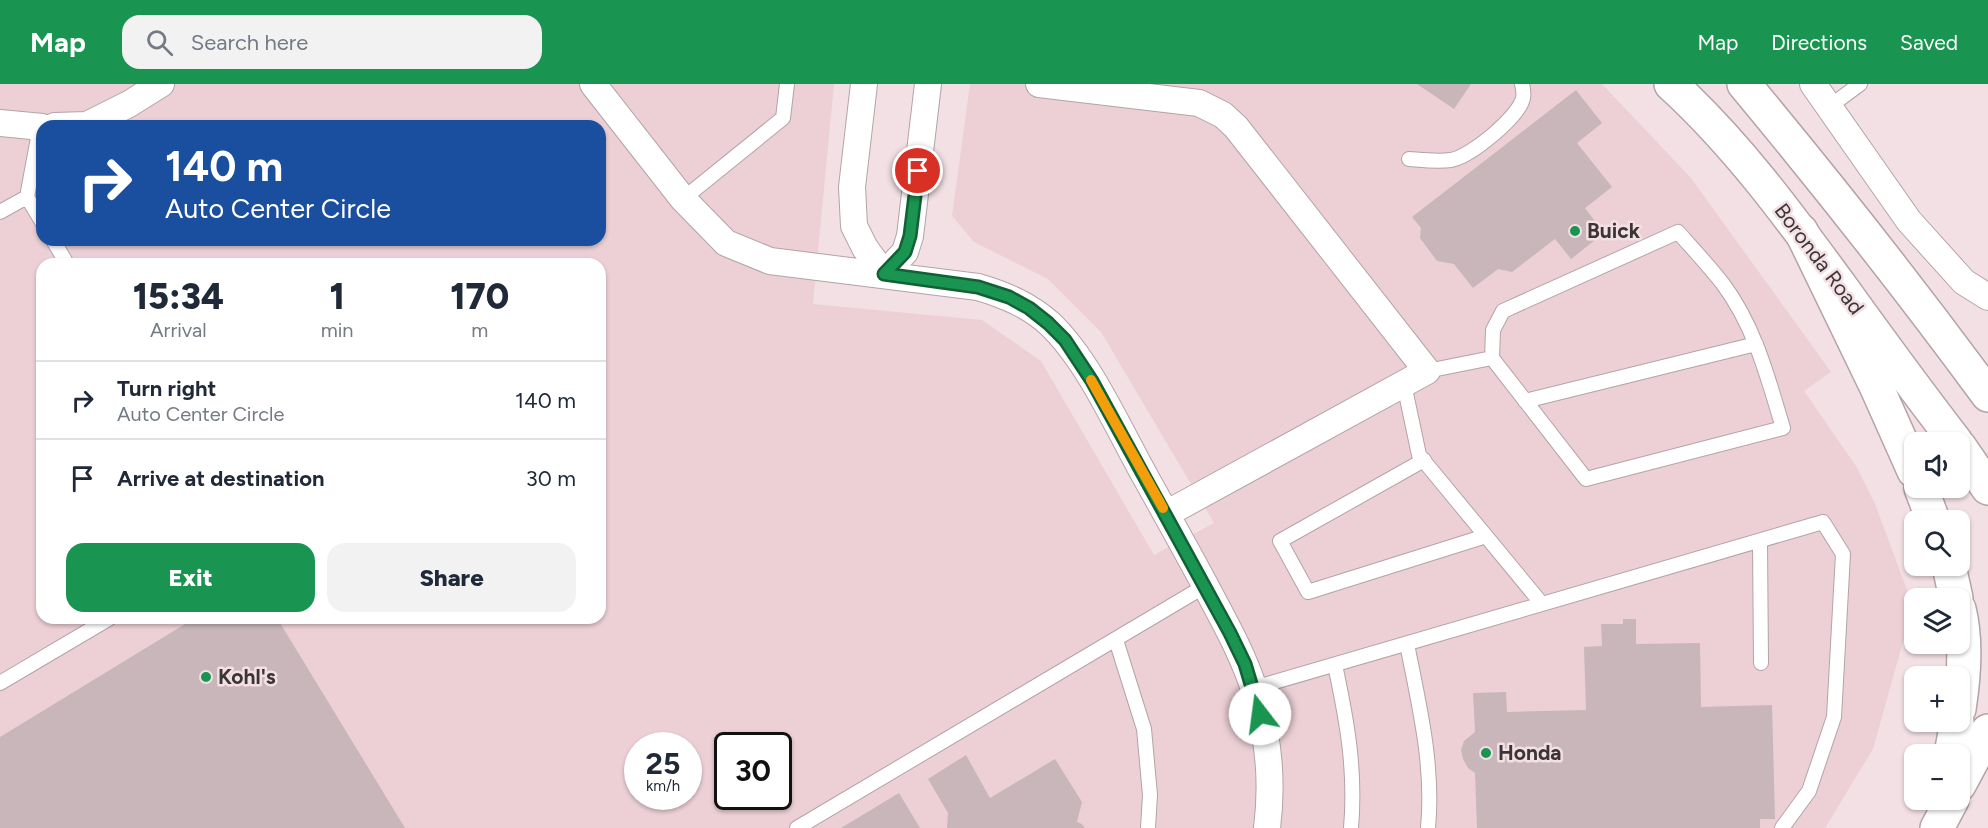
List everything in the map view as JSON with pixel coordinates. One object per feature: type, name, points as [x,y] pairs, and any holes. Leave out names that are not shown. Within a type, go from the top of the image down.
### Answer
[{"type":"main road","name":"Boronda Road","points":[[1671,84],[1750,167],[1801,231],[1949,432]]},
{"type":"main road","points":[[1744,84],[1803,154],[1935,323],[1988,395]]},
{"type":"main road","points":[[1801,231],[1904,449]]},
{"type":"main road","points":[[1970,462],[1988,488]]},
{"type":"main road","points":[[1970,765],[1988,731]]},
{"type":"main road","points":[[1936,828],[1940,810]]},
{"type":"main road","points":[[1936,828],[1946,810]]},
{"type":"street","points":[[97,120],[161,84]]},
{"type":"street","points":[[593,84],[683,199],[726,243],[770,261],[978,287],[1009,297],[1029,308],[1065,340],[1078,358],[1166,514],[1235,643],[1254,688],[1267,748],[1269,780],[1267,828]]},
{"type":"street","points":[[864,84],[852,187],[854,226],[865,248],[884,274]]},
{"type":"street","points":[[884,274],[905,252],[910,236],[928,84]]},
{"type":"street","points":[[1039,84],[1183,100],[1211,108],[1223,115],[1236,127],[1427,371],[1166,514]]},
{"type":"street","points":[[1813,84],[1909,221],[1964,282],[1988,297]]},
{"type":"street","points":[[0,123],[36,125]]},
{"type":"lane","points":[[683,199],[783,118],[787,84]]},
{"type":"lane","points":[[1409,159],[1451,160],[1461,157],[1497,132],[1512,117],[1523,98],[1522,84]]},
{"type":"lane","points":[[1829,107],[1860,84]]},
{"type":"lane","points":[[0,212],[27,196],[36,163]]},
{"type":"lane","points":[[27,196],[36,212]]},
{"type":"lane","points":[[1677,232],[1723,285],[1746,322],[1756,344],[1784,428],[1586,479],[1492,358],[1493,330],[1503,311],[1677,232]]},
{"type":"lane","points":[[1525,400],[1756,344]]},
{"type":"lane","points":[[1427,371],[1492,358]]},
{"type":"lane","points":[[1404,384],[1419,455],[1542,604]]},
{"type":"lane","points":[[1424,460],[1280,541],[1308,592],[1486,536]]},
{"type":"lane","points":[[1254,688],[1822,522],[1843,554],[1834,717],[1809,791],[1782,828]]},
{"type":"lane","points":[[1760,541],[1761,663]]},
{"type":"lane","points":[[797,828],[1205,586]]},
{"type":"lane","points":[[0,683],[100,624]]},
{"type":"lane","points":[[1116,640],[1144,729],[1150,795],[1148,828]]},
{"type":"lane","points":[[1407,644],[1429,765],[1428,828]]},
{"type":"lane","points":[[1335,665],[1348,729],[1354,795],[1351,828]]},
{"type":"shaded area","points":[[0,84],[834,84],[813,304],[982,320],[1041,361],[1154,555],[1214,523],[1101,332],[1048,279],[974,242],[952,216],[970,84],[1602,84],[1691,178],[1831,372],[1804,391],[1856,466],[1875,504],[1906,588],[1904,588],[1904,638],[1873,749],[1825,828],[0,828]]},
{"type":"building","points":[[1417,84],[1471,84],[1454,109]]},
{"type":"building","points":[[1576,90],[1602,123],[1577,143],[1612,187],[1585,208],[1604,233],[1571,259],[1555,239],[1512,272],[1498,269],[1473,288],[1454,264],[1437,261],[1420,238],[1421,228],[1412,217]]},
{"type":"building","points":[[1623,619],[1636,619],[1636,644],[1700,643],[1701,707],[1772,705],[1775,819],[1760,819],[1760,828],[1477,828],[1475,773],[1468,768],[1461,750],[1464,741],[1475,732],[1473,693],[1506,692],[1507,712],[1586,710],[1584,647],[1602,646],[1601,624],[1623,624]]},
{"type":"building","name":"Kohl's","points":[[185,624],[281,624],[405,828],[0,828],[0,737]]},
{"type":"building","points":[[966,755],[990,798],[1055,759],[1082,802],[1077,822],[1085,828],[947,828],[948,813],[928,779]]},
{"type":"building","points":[[899,793],[920,828],[841,828]]},
{"type":"slow traffic","points":[[1091,380],[1163,508]]},
{"type":"place","name":"Buick","points":[[1575,231]]},
{"type":"place","name":"Kohl's","points":[[206,677]]},
{"type":"place","name":"Honda","points":[[1486,753]]},
{"type":"route","points":[[918,171],[910,236],[905,252],[884,274],[978,287],[1009,297],[1029,308],[1065,340],[1092,381],[1230,633],[1254,688],[1260,714]]}]
